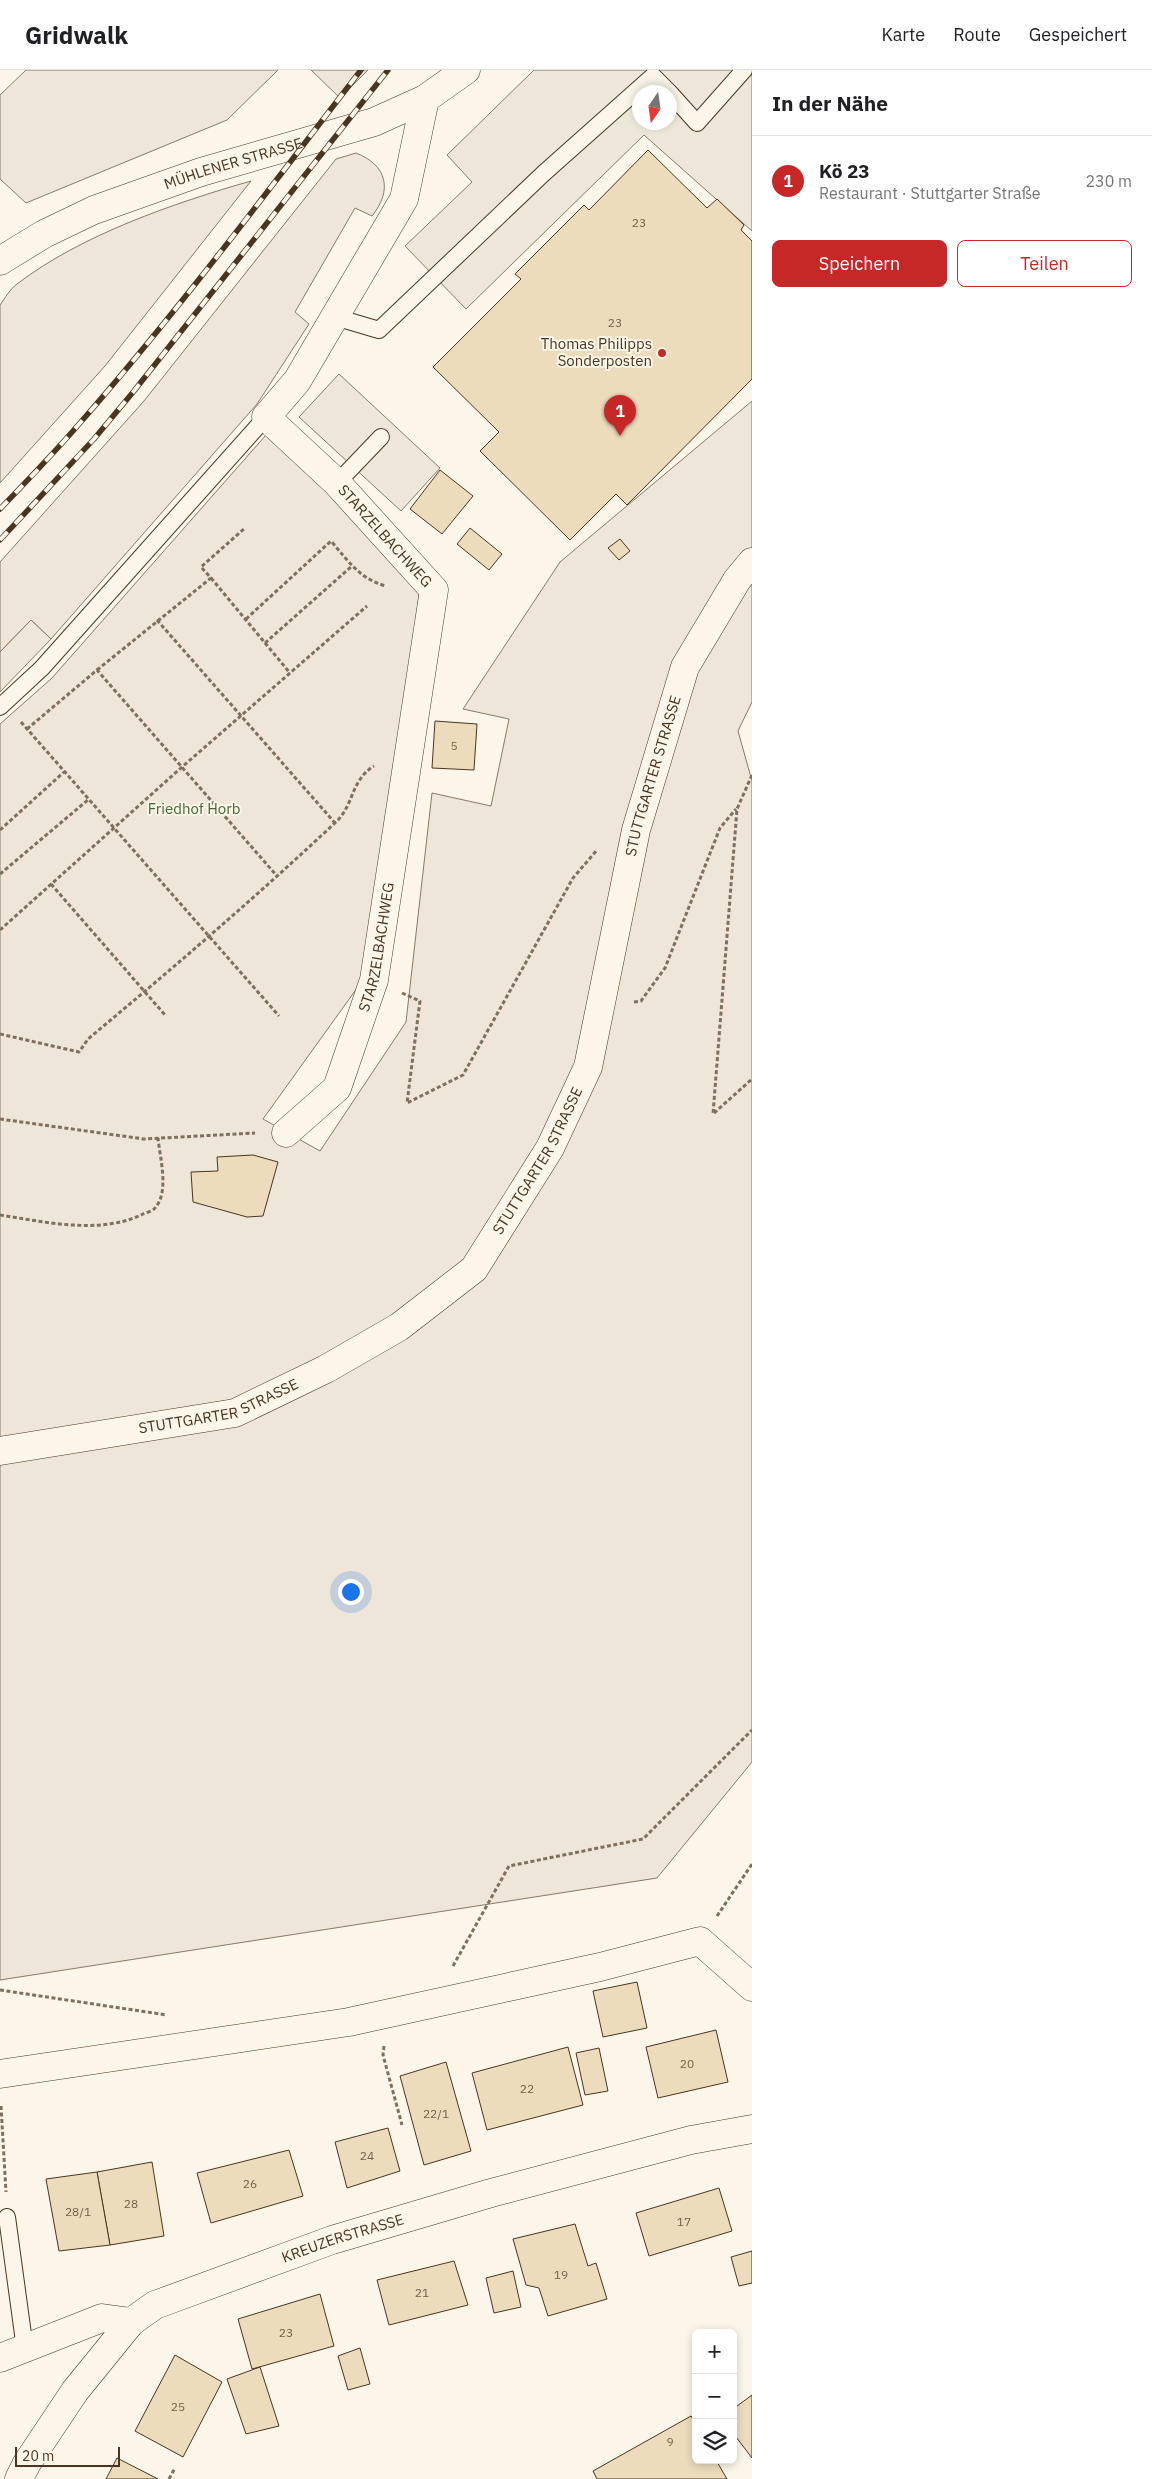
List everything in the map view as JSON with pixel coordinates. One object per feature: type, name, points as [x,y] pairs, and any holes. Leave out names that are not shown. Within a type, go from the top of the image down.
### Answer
[{"type":"street","name":"MÜHLENER STRASSE","points":[[0,261],[44,234],[94,210],[201,172],[374,122],[425,99],[466,70]]},
{"type":"street","points":[[266,417],[297,381],[404,199],[425,99]]},
{"type":"street","name":"STARZELBACHWEG","points":[[266,417],[337,484],[434,590],[374,980],[337,1088],[286,1133]]},
{"type":"street","name":"STUTTGARTER STRASSE","points":[[0,1451],[235,1413],[326,1369],[399,1327],[474,1269],[550,1148],[588,1068],[636,830],[686,667],[737,580],[752,562]]},
{"type":"street","points":[[0,2074],[349,2022],[600,1966],[700,1941],[752,1987]]},
{"type":"street","name":"KREUZERSTRASSE","points":[[19,2479],[27,2463],[75,2391],[131,2322],[156,2305],[332,2240],[539,2180],[691,2140],[752,2129]]},
{"type":"street","points":[[12,2354],[102,2318],[131,2322]]},
{"type":"lane","points":[[677,101],[698,123],[744,70]]},
{"type":"lane","points":[[643,85],[653,76],[661,85]]},
{"type":"lane","points":[[335,317],[379,330],[544,173],[632,95]]},
{"type":"lane","points":[[2,705],[42,668],[266,417]]},
{"type":"lane","points":[[337,484],[381,437]]},
{"type":"lane","points":[[7,2217],[12,2354]]},
{"type":"path","points":[[245,528],[201,567],[290,673]]},
{"type":"path","points":[[246,619],[331,541],[352,566],[369,581],[432,600]]},
{"type":"path","points":[[265,643],[352,566]]},
{"type":"path","points":[[27,730],[157,620],[211,578]]},
{"type":"path","points":[[0,930],[114,827],[367,606]]},
{"type":"path","points":[[157,620],[242,714],[335,823]]},
{"type":"path","points":[[97,670],[277,876]]},
{"type":"path","points":[[2,705],[27,730],[114,827],[279,1016]]},
{"type":"path","points":[[0,1034],[80,1052],[88,1040],[210,938],[335,823],[344,814],[363,773],[410,745]]},
{"type":"path","points":[[0,830],[64,772]]},
{"type":"path","points":[[601,1007],[641,1001],[665,968],[720,828],[737,809],[752,775]]},
{"type":"path","points":[[0,874],[89,799]]},
{"type":"path","points":[[737,809],[713,1114],[752,1079]]},
{"type":"path","points":[[374,980],[420,1001],[406,1103],[463,1075],[573,878],[598,849]]},
{"type":"path","points":[[51,884],[165,1015]]},
{"type":"path","points":[[0,1119],[144,1139],[266,1132],[286,1133]]},
{"type":"path","points":[[0,1215],[86,1225],[116,1223],[138,1217],[154,1209],[163,1190],[158,1138]]},
{"type":"path","points":[[433,2002],[509,1866],[643,1839],[752,1730]]},
{"type":"path","points":[[700,1941],[752,1864]]},
{"type":"path","points":[[0,1990],[173,2016]]},
{"type":"path","points":[[390,2012],[392,2034],[385,2042],[383,2055],[402,2125]]},
{"type":"path","points":[[0,2100],[7,2217]]},
{"type":"path","points":[[169,2479],[175,2468]]},
{"type":"green space","points":[[356,153],[375,164],[380,171],[384,179],[383,197],[372,216],[355,208],[295,312],[309,324],[257,404],[51,639],[31,620],[0,652],[0,562],[144,401],[336,159]]},
{"type":"green space","points":[[251,181],[105,366],[0,483],[0,305],[10,291],[42,266],[70,250],[129,222],[191,199]]},
{"type":"green space","name":"Friedhof Horb","points":[[752,401],[752,702],[738,731],[752,781],[752,1762],[657,1878],[0,1980],[0,724],[52,678],[266,435],[331,492],[420,588],[392,805],[360,984],[263,1119],[320,1151],[406,1022],[432,793],[491,806],[509,719],[463,709],[560,562]]},
{"type":"shaded area","points":[[26,70],[278,70],[227,120],[26,203],[0,179],[0,95]]},
{"type":"shaded area","points":[[311,70],[368,70],[340,98]]},
{"type":"shaded area","points":[[534,70],[747,70],[752,75],[752,231],[644,135],[466,309],[405,246],[472,182],[447,155]]},
{"type":"shaded area","points":[[339,374],[440,468],[401,511],[299,417]]},
{"type":"shaded area","points":[[31,620],[51,639],[0,692],[0,652]]},
{"type":"building","points":[[648,150],[707,208],[717,199],[744,225],[741,230],[752,241],[752,379],[627,505],[616,494],[570,540],[480,451],[499,432],[433,367],[521,279],[515,274],[584,205],[589,210]]},
{"type":"building","points":[[440,470],[473,496],[442,534],[410,509]]},
{"type":"building","points":[[470,528],[502,554],[489,570],[457,544]]},
{"type":"building","points":[[620,539],[630,551],[619,560],[608,548]]},
{"type":"building","points":[[435,721],[477,724],[474,770],[432,768]]},
{"type":"building","points":[[253,1155],[278,1162],[263,1216],[247,1217],[193,1202],[191,1172],[218,1171],[217,1157]]},
{"type":"building","points":[[637,1982],[647,2028],[603,2037],[593,1991]]},
{"type":"building","points":[[716,2030],[728,2082],[658,2098],[646,2047]]},
{"type":"building","points":[[568,2047],[583,2105],[487,2130],[472,2073]]},
{"type":"building","points":[[599,2048],[608,2091],[585,2095],[576,2053]]},
{"type":"building","points":[[446,2062],[471,2151],[424,2165],[400,2076]]},
{"type":"building","points":[[388,2128],[400,2171],[347,2188],[335,2142]]},
{"type":"building","points":[[289,2150],[303,2196],[211,2223],[197,2173]]},
{"type":"building","points":[[152,2162],[164,2236],[110,2245],[97,2172]]},
{"type":"building","points":[[97,2172],[110,2245],[59,2251],[46,2179]]},
{"type":"building","points":[[719,2188],[732,2231],[649,2256],[636,2213]]},
{"type":"building","points":[[575,2224],[588,2266],[596,2263],[607,2299],[548,2316],[539,2288],[526,2285],[513,2239]]},
{"type":"building","points":[[752,2251],[752,2283],[739,2286],[731,2257]]},
{"type":"building","points":[[454,2261],[468,2305],[389,2325],[377,2280]]},
{"type":"building","points":[[513,2271],[521,2307],[494,2313],[486,2278]]},
{"type":"building","points":[[320,2294],[334,2346],[252,2369],[238,2319]]},
{"type":"building","points":[[360,2348],[370,2384],[348,2390],[338,2356]]},
{"type":"building","points":[[175,2355],[222,2382],[183,2457],[135,2431]]},
{"type":"building","points":[[260,2367],[279,2426],[246,2434],[227,2379]]},
{"type":"building","points":[[752,2395],[752,2458],[737,2438],[737,2406]]},
{"type":"building","points":[[691,2416],[692,2464],[718,2464],[727,2479],[597,2479],[593,2471]]},
{"type":"building","points":[[117,2458],[158,2479],[106,2479]]},
{"type":"railway","points":[[0,509],[70,434],[153,337],[361,70]]},
{"type":"railway","points":[[0,540],[94,439],[134,391],[388,70]]},
{"type":"place","name":"Thomas Philipps Sonderposten","points":[[662,353]]},
{"type":"place","name":"Kö 23","points":[[620,436]]}]
